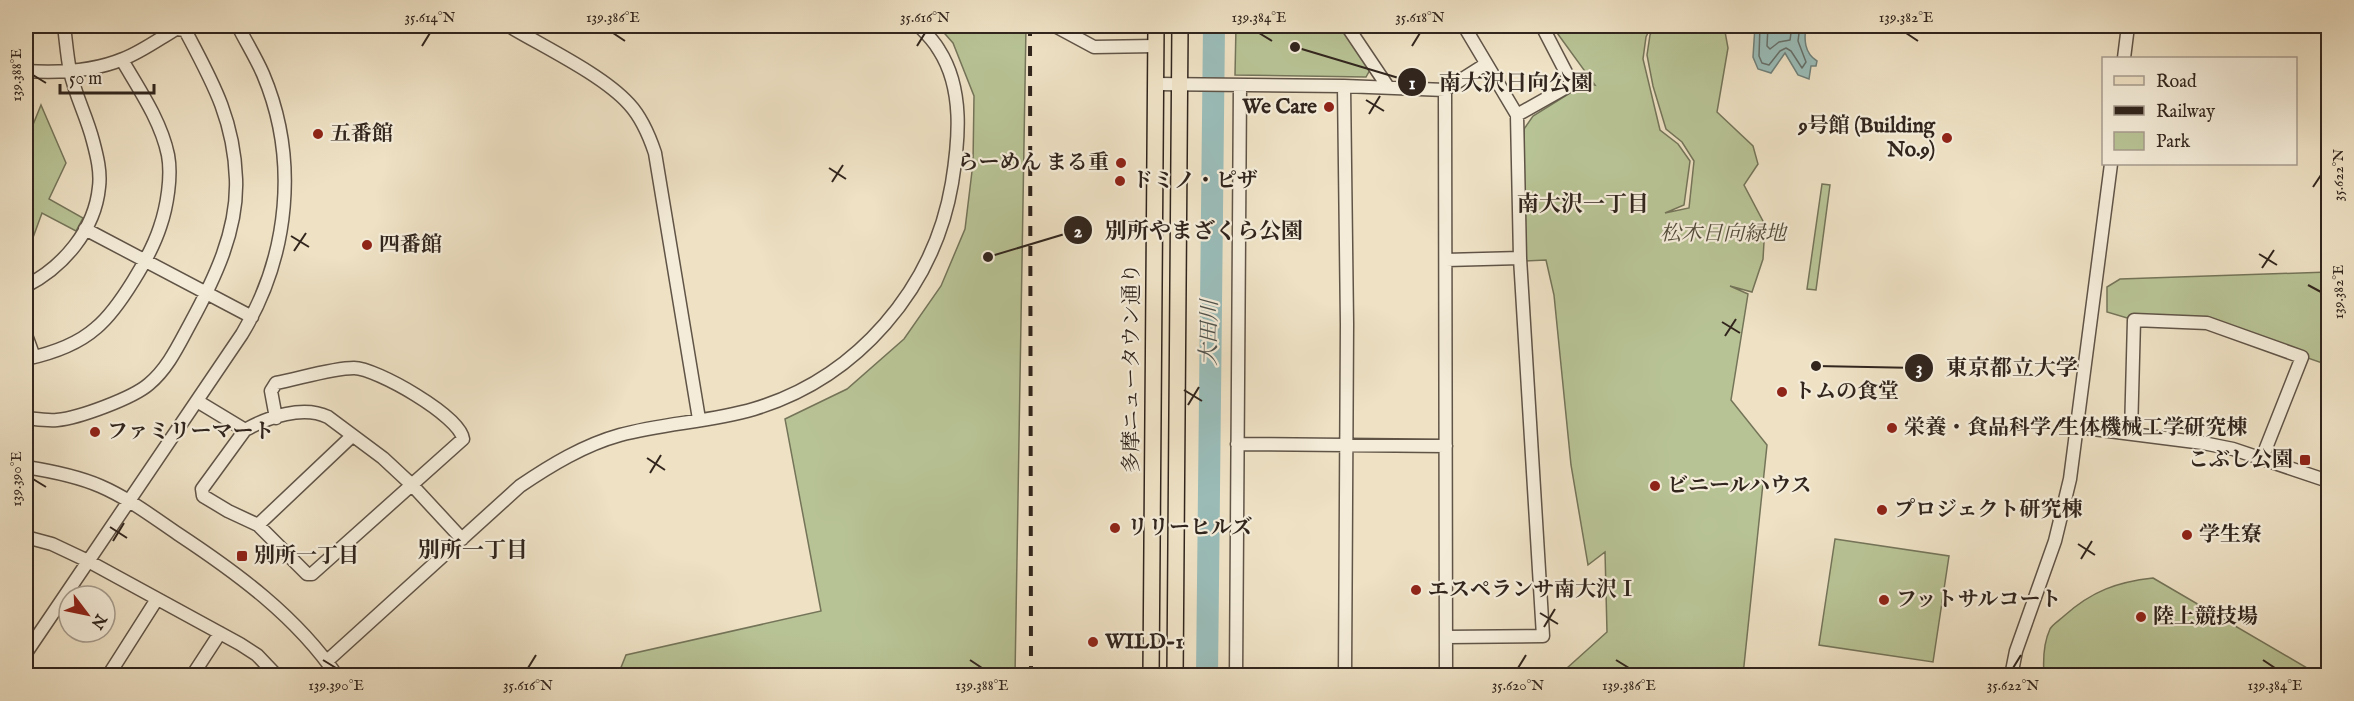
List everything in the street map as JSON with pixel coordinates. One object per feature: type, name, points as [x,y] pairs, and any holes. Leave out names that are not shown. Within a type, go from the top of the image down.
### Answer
[{"type":"main road","name":"多摩ニュータウン通り","points":[[1151,675],[1156,26]]},
{"type":"main road","points":[[1175,675],[1180,26]]},
{"type":"street","points":[[26,286],[42,277],[63,260],[75,246],[85,229],[99,188],[99,172],[93,139],[70,72],[64,26]]},
{"type":"street","points":[[26,653],[252,317],[277,252],[285,174],[279,126],[271,97],[255,57],[238,26]]},
{"type":"street","points":[[509,26],[620,94],[642,121],[655,153],[699,419]]},
{"type":"street","points":[[327,661],[520,486],[580,450],[620,435],[754,409],[798,392],[844,363],[875,335],[896,312],[918,279],[940,233],[953,178],[958,120],[955,93],[940,51],[919,26]]},
{"type":"street","points":[[1055,26],[1094,47],[1155,46]]},
{"type":"street","points":[[1347,26],[1388,87]]},
{"type":"street","points":[[1446,637],[1543,636],[1520,258],[1517,115],[1464,26]]},
{"type":"street","points":[[1517,115],[1572,84],[1542,26]]},
{"type":"street","points":[[2124,57],[2128,26]]},
{"type":"street","points":[[26,70],[70,72],[122,60],[176,29],[185,30],[216,88],[231,131],[236,181],[232,221],[222,261],[168,364],[148,385],[135,394],[76,416],[58,420],[26,418]]},
{"type":"street","points":[[26,335],[30,358],[72,343],[94,330],[114,309],[145,260],[160,227],[169,184],[168,155],[158,126],[122,60]]},
{"type":"street","points":[[1156,84],[1344,86],[1445,90],[1486,63]]},
{"type":"street","points":[[1235,85],[1236,675]]},
{"type":"street","points":[[1344,86],[1346,445],[1344,675]]},
{"type":"street","points":[[1445,90],[1446,675]]},
{"type":"street","points":[[2011,675],[2016,651],[2064,508],[2070,479],[2111,165]]},
{"type":"street","points":[[85,229],[252,317]]},
{"type":"street","points":[[1446,260],[1520,258]]},
{"type":"street","points":[[2131,433],[2134,320],[2207,323],[2302,357],[2262,459]]},
{"type":"street","points":[[276,418],[271,391],[276,383],[354,368],[379,375],[450,419],[462,432],[463,439],[412,485],[312,574],[307,574],[258,525],[203,496],[202,489],[245,430],[260,422],[305,411],[320,413],[335,422],[383,458],[412,485],[462,539]]},
{"type":"street","points":[[197,401],[245,430]]},
{"type":"street","points":[[2077,427],[2204,443],[2328,481]]},
{"type":"street","points":[[258,525],[352,436]]},
{"type":"street","points":[[1237,444],[1446,446]]},
{"type":"street","points":[[26,466],[79,479],[129,501],[234,571],[289,620],[337,675]]},
{"type":"street","points":[[26,537],[52,543],[220,633],[257,655],[277,675]]},
{"type":"street","points":[[108,675],[157,599]]},
{"type":"street","points":[[192,675],[220,633]]},
{"type":"green space","points":[[938,26],[1026,26],[1015,675],[618,675],[626,655],[821,611],[785,419],[847,389],[904,339],[941,286],[965,229],[973,163],[974,96],[953,43]]},
{"type":"green space","points":[[1236,26],[1339,26],[1371,68],[1366,77],[1235,75]]},
{"type":"green space","name":"松木日向緑地","points":[[1552,26],[1651,26],[1646,37],[1643,59],[1660,130],[1678,144],[1690,161],[1684,205],[1665,213],[1689,208],[1694,161],[1682,142],[1666,129],[1653,86],[1647,55],[1650,35],[1655,26],[1724,26],[1728,48],[1717,112],[1753,146],[1758,164],[1744,185],[1765,225],[1763,259],[1752,292],[1730,286],[1748,294],[1731,400],[1767,445],[1743,675],[1532,675],[1533,669],[1567,668],[1607,632],[1605,552],[1588,565],[1571,465],[1554,295],[1546,260],[1525,261],[1524,129],[1533,116],[1586,83],[1595,85]]},
{"type":"green space","points":[[41,105],[66,163],[49,199],[83,218],[76,231],[42,213],[31,243],[26,246],[26,142]]},
{"type":"green space","points":[[1822,184],[1830,185],[1816,290],[1807,289]]},
{"type":"green space","points":[[2328,272],[2328,365],[2207,323],[2134,320],[2107,312],[2107,287],[2120,279]]},
{"type":"green space","name":"フットサルコート","points":[[1835,539],[1949,556],[1933,662],[1819,645]]},
{"type":"green space","name":"陸上競技場","points":[[2153,578],[2319,675],[2044,675],[2046,640],[2050,629],[2074,607],[2116,585]]},
{"type":"water","points":[[1755,26],[1806,26],[1806,45],[1810,54],[1817,61],[1816,66],[1811,66],[1809,79],[1798,75],[1785,53],[1771,73],[1758,69],[1753,57]]},
{"type":"waterway","name":"大田川","points":[[1207,676],[1214,26]]},
{"type":"railway","points":[[1030,26],[1031,676]]},
{"type":"place","name":"南大沢日向公園","points":[[1295,47]]},
{"type":"place","name":"We Care","points":[[1329,107]]},
{"type":"place","name":"五番館","points":[[318,134]]},
{"type":"place","name":"9号館 (Building No.9)","points":[[1947,138]]},
{"type":"place","name":"らーめん まる重","points":[[1121,163]]},
{"type":"place","name":"ドミノ・ピザ","points":[[1120,181]]},
{"type":"place","name":"四番館","points":[[367,245]]},
{"type":"place","name":"別所やまざくら公園","points":[[988,257]]},
{"type":"place","name":"東京都立大学","points":[[1816,366]]},
{"type":"place","name":"トムの食堂","points":[[1782,392]]},
{"type":"place","name":"栄養・食品科学/生体機械工学研究棟","points":[[1892,428]]},
{"type":"place","name":"ファミリーマート","points":[[95,432]]},
{"type":"place","name":"こぶし公園","points":[[2305,460]]},
{"type":"place","name":"ビニールハウス","points":[[1655,486]]},
{"type":"place","name":"プロジェクト研究棟","points":[[1882,510]]},
{"type":"place","name":"リリーヒルズ","points":[[1115,528]]},
{"type":"place","name":"学生寮","points":[[2187,535]]},
{"type":"place","name":"別所一丁目","points":[[242,556]]},
{"type":"place","name":"エスペランサ南大沢Ⅰ","points":[[1416,590]]},
{"type":"place","name":"フットサルコート","points":[[1884,600]]},
{"type":"place","name":"陸上競技場","points":[[2141,617]]},
{"type":"place","name":"WILD-1","points":[[1093,642]]},
{"type":"district","name":"南大沢一丁目","points":[[1583,205]]},
{"type":"district","name":"別所一丁目","points":[[473,551]]}]
